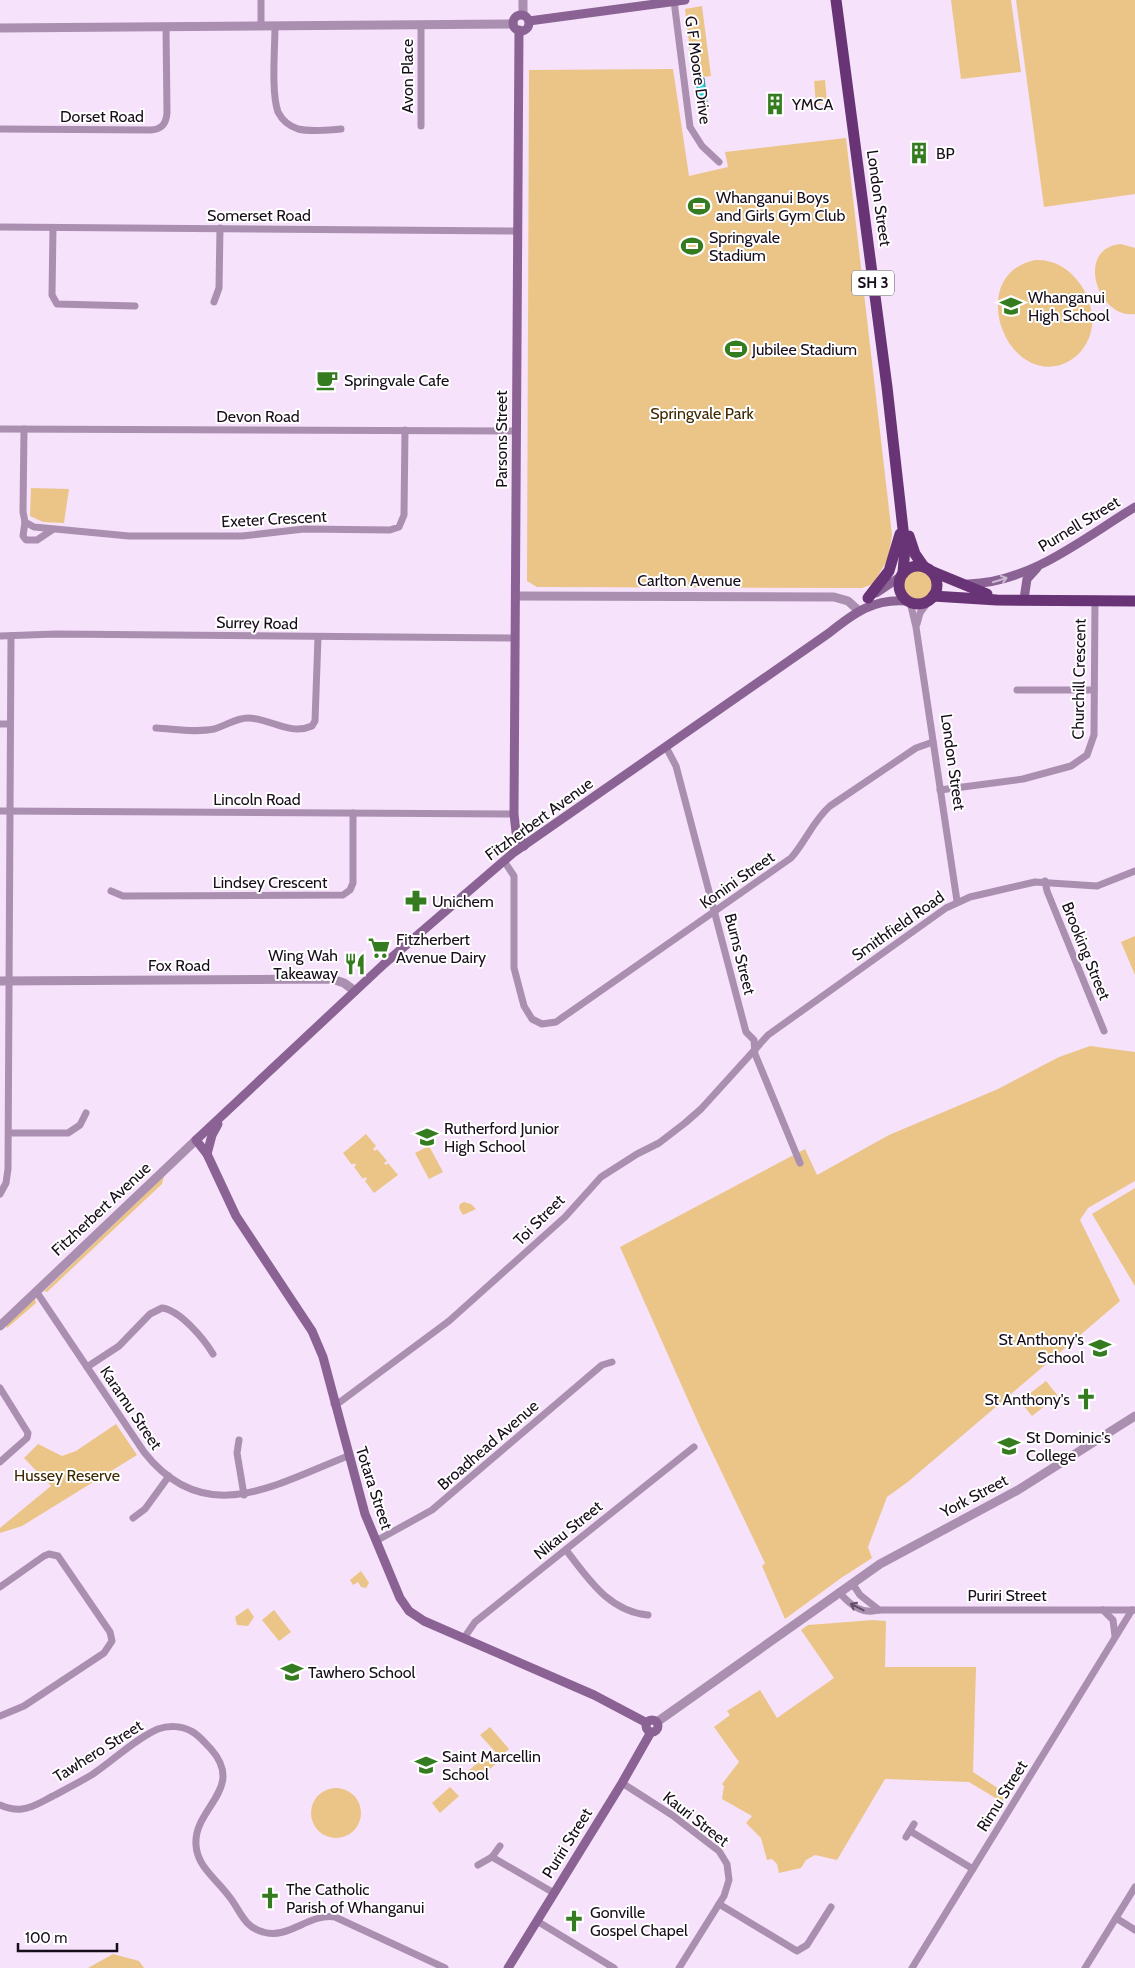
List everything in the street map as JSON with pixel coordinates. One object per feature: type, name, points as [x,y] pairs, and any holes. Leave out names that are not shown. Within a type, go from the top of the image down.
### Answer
[{"type":"highway","name":"London Street","points":[[836,0],[887,387],[905,547],[901,575]]},
{"type":"highway","name":"London Street","points":[[902,520],[915,554],[927,569]]},
{"type":"highway","points":[[868,598],[889,571],[898,544],[902,520]]},
{"type":"highway","points":[[901,575],[912,567],[927,569],[985,594],[1008,599]]},
{"type":"highway","name":"SH 3","points":[[927,569],[934,575],[937,585],[931,598]]},
{"type":"highway","name":"SH 3","points":[[901,575],[899,588],[908,601]]},
{"type":"highway","points":[[908,601],[917,604],[931,598],[1135,601]]},
{"type":"main road","points":[[526,18],[527,28],[516,27],[516,17],[526,18],[685,0]]},
{"type":"main road","name":"Parsons Street","points":[[516,27],[517,231],[514,814],[516,832],[524,846]]},
{"type":"main road","name":"Purnell Street","points":[[960,584],[994,582],[1039,566],[1135,507]]},
{"type":"main road","name":"Purnell Street","points":[[1024,599],[1027,579],[1039,566]]},
{"type":"main road","points":[[858,610],[868,598],[901,575]]},
{"type":"main road","name":"Fitzherbert Avenue","points":[[196,1140],[355,991],[504,861],[829,633],[858,610],[882,601],[908,601]]},
{"type":"main road","name":"Fitzherbert Avenue","points":[[207,1154],[212,1135],[224,1115]]},
{"type":"main road","name":"Totara Street","points":[[196,1140],[207,1154],[236,1216],[312,1331],[323,1357],[360,1500],[400,1598],[409,1610],[424,1621],[594,1695],[651,1726]]},
{"type":"main road","name":"Puriri Street","points":[[508,1968],[622,1782],[651,1726]]},
{"type":"street","points":[[261,0],[261,26]]},
{"type":"street","points":[[523,0],[526,18]]},
{"type":"street","name":"G F Moore Drive","points":[[674,2],[690,128],[702,146],[720,162]]},
{"type":"street","points":[[0,28],[421,25],[516,27]]},
{"type":"street","name":"Avon Place","points":[[421,25],[421,126]]},
{"type":"street","points":[[275,26],[277,107],[282,118],[285,122],[300,129],[341,130]]},
{"type":"street","name":"Dorset Road","points":[[0,129],[151,130],[162,127],[166,122],[167,113],[166,27]]},
{"type":"street","name":"Somerset Road","points":[[0,227],[517,231]]},
{"type":"street","points":[[52,228],[52,295],[57,304],[135,306]]},
{"type":"street","points":[[214,302],[219,288],[220,228]]},
{"type":"street","name":"Devon Road","points":[[0,429],[516,431]]},
{"type":"street","name":"Exeter Crescent","points":[[24,429],[23,512],[25,522],[22,536],[26,540],[37,540],[52,530]]},
{"type":"street","name":"Exeter Crescent","points":[[25,522],[34,527],[52,530],[130,536],[242,536],[304,529],[395,529],[402,523],[404,516],[404,430]]},
{"type":"street","name":"Carlton Avenue","points":[[516,596],[834,597],[847,601],[858,610]]},
{"type":"street","points":[[916,627],[918,618],[931,598]]},
{"type":"street","name":"Churchill Crescent","points":[[940,790],[1023,779],[1076,764],[1087,755],[1093,742],[1095,599]]},
{"type":"street","name":"London Street","points":[[908,601],[916,627],[957,902]]},
{"type":"street","name":"Surrey Road","points":[[0,636],[65,634],[515,638]]},
{"type":"street","points":[[0,1194],[8,1176],[9,1132],[5,981],[10,812],[11,636]]},
{"type":"street","points":[[156,728],[216,729],[238,719],[249,718],[297,730],[312,726],[315,721],[318,637]]},
{"type":"street","points":[[1017,690],[1094,690]]},
{"type":"street","points":[[0,724],[10,724]]},
{"type":"street","name":"Konini Street","points":[[504,861],[514,876],[514,968],[524,1006],[532,1019],[542,1024],[556,1022],[791,858],[802,846],[819,816],[830,806],[916,748],[933,742]]},
{"type":"street","name":"Burns Street","points":[[666,747],[676,766],[746,1032],[754,1040],[755,1054],[800,1163]]},
{"type":"street","name":"Lincoln Road","points":[[0,811],[514,814]]},
{"type":"street","name":"Lindsey Crescent","points":[[111,891],[123,896],[343,895],[350,890],[352,883],[353,813]]},
{"type":"street","name":"Smithfield Road","points":[[755,1047],[768,1034],[957,902],[1019,885],[1045,881],[1097,886],[1135,871]]},
{"type":"street","name":"Brooking Street","points":[[1045,881],[1047,892],[1104,1031]]},
{"type":"street","name":"Fox Road","points":[[5,981],[332,979],[344,983],[355,991]]},
{"type":"street","name":"Toi Street","points":[[334,1404],[340,1402],[449,1321],[565,1217],[601,1177],[624,1161],[659,1143],[685,1123],[701,1109],[755,1047]]},
{"type":"street","points":[[9,1132],[68,1133],[80,1124],[86,1113]]},
{"type":"street","points":[[0,1114],[9,1114]]},
{"type":"street","name":"Fitzherbert Avenue","points":[[0,1326],[196,1140]]},
{"type":"street","name":"Karamu Street","points":[[36,1291],[144,1452],[169,1476],[190,1488],[212,1494],[244,1495],[265,1490],[348,1456]]},
{"type":"street","points":[[87,1367],[119,1346],[150,1314],[162,1308],[174,1312],[205,1342],[213,1354]]},
{"type":"street","name":"Broadhead Avenue","points":[[376,1541],[432,1510],[602,1365],[612,1362]]},
{"type":"street","points":[[0,1388],[28,1433],[28,1438],[0,1462]]},
{"type":"street","name":"York Street","points":[[852,1583],[892,1558],[1018,1490],[1135,1416]]},
{"type":"street","points":[[239,1440],[237,1453],[244,1495]]},
{"type":"street","name":"Nikau Street","points":[[464,1638],[475,1622],[694,1447]]},
{"type":"street","points":[[133,1518],[145,1509],[169,1476]]},
{"type":"street","points":[[566,1550],[607,1599],[634,1613],[648,1615]]},
{"type":"street","points":[[0,1716],[24,1706],[104,1653],[112,1641],[110,1632],[58,1556],[49,1554],[44,1556],[1,1585]]},
{"type":"street","points":[[852,1583],[860,1595],[879,1610]]},
{"type":"street","name":"Puriri Street","points":[[651,1726],[852,1583]]},
{"type":"street","name":"Puriri Street","points":[[840,1592],[850,1603],[862,1610],[1134,1610]]},
{"type":"street","points":[[1103,1610],[1115,1625],[1115,1638]]},
{"type":"street","name":"Rimu Street","points":[[912,1968],[1134,1610]]},
{"type":"street","name":"Tawhero Street","points":[[0,1805],[20,1810],[34,1806],[91,1775],[158,1729],[180,1727],[191,1731],[215,1754],[221,1765],[223,1777],[219,1794],[198,1831],[196,1847],[204,1867],[229,1895],[244,1922],[255,1930],[271,1934],[288,1930],[321,1917],[335,1917],[444,1968]]},
{"type":"street","name":"Kauri Street","points":[[622,1782],[672,1815],[718,1851],[727,1864],[729,1880],[719,1904],[679,1968]]},
{"type":"street","points":[[914,1824],[908,1834],[972,1869]]},
{"type":"street","points":[[478,1865],[492,1856],[500,1846]]},
{"type":"street","points":[[492,1856],[554,1893]]},
{"type":"street","points":[[1086,1968],[1135,1887]]},
{"type":"street","points":[[719,1904],[797,1950],[807,1945],[831,1907]]},
{"type":"street","points":[[1116,1918],[1135,1930]]},
{"type":"street","points":[[537,1921],[614,1968]]},
{"type":"green space","points":[[951,0],[1011,0],[1021,72],[961,79]]},
{"type":"green space","points":[[1016,0],[1135,0],[1135,194],[1044,207]]},
{"type":"green space","points":[[702,6],[711,76],[693,78],[685,9]]},
{"type":"green space","name":"Springvale Park","points":[[673,69],[689,176],[728,167],[725,152],[846,138],[892,535],[888,559],[873,584],[862,588],[537,587],[527,581],[529,70]]},
{"type":"green space","points":[[825,80],[827,103],[816,104],[814,81]]},
{"type":"green space","points":[[1121,244],[1135,248],[1135,314],[1122,313],[1111,306],[1102,296],[1096,283],[1095,269],[1098,257],[1107,248]]},
{"type":"green space","points":[[1035,260],[1049,261],[1063,267],[1074,276],[1083,288],[1089,302],[1092,316],[1091,331],[1086,344],[1076,356],[1063,364],[1042,366],[1024,359],[1010,344],[1001,326],[998,305],[1002,286],[1014,270]]},
{"type":"green space","points":[[31,488],[69,489],[64,523],[43,522],[30,516]]},
{"type":"green space","points":[[918,570],[924,571],[932,579],[932,591],[924,599],[918,600],[912,599],[904,591],[903,585],[904,579],[912,571]]},
{"type":"green space","points":[[1135,936],[1135,975],[1121,942]]},
{"type":"green space","points":[[1090,1046],[1135,1052],[1135,1181],[1088,1208],[1080,1220],[1120,1301],[909,1481],[887,1497],[868,1547],[872,1558],[785,1619],[762,1566],[765,1563],[701,1429],[620,1247],[805,1149],[817,1175],[889,1135],[998,1089],[1059,1057]]},
{"type":"green space","points":[[366,1134],[376,1146],[373,1149],[375,1151],[377,1149],[387,1161],[384,1163],[386,1165],[388,1163],[398,1175],[374,1193],[365,1181],[367,1179],[365,1177],[363,1179],[354,1167],[356,1165],[354,1163],[352,1165],[343,1153]]},
{"type":"green space","points":[[429,1146],[443,1172],[429,1179],[415,1153]]},
{"type":"green space","points":[[164,1176],[162,1184],[47,1292],[44,1291]]},
{"type":"green space","points":[[1135,1188],[1135,1286],[1092,1214]]},
{"type":"green space","points":[[464,1202],[471,1204],[476,1209],[463,1215],[459,1208],[460,1204]]},
{"type":"green space","points":[[35,1299],[36,1303],[7,1328],[6,1325]]},
{"type":"green space","points":[[1046,1381],[1058,1396],[1032,1416],[1020,1401]]},
{"type":"green space","name":"Hussey Reserve","points":[[116,1424],[137,1455],[22,1526],[0,1533],[0,1528],[51,1486],[24,1458],[38,1444],[62,1456],[76,1451]]},
{"type":"green space","points":[[361,1571],[369,1583],[366,1588],[361,1587],[358,1582],[353,1585],[350,1580]]},
{"type":"green space","points":[[248,1608],[254,1617],[248,1626],[237,1625],[235,1617]]},
{"type":"green space","points":[[274,1610],[291,1632],[279,1641],[262,1620]]},
{"type":"green space","points":[[873,1620],[886,1621],[885,1667],[976,1667],[973,1772],[1007,1794],[1002,1802],[969,1782],[885,1779],[837,1860],[815,1855],[806,1860],[801,1868],[779,1873],[777,1864],[772,1859],[767,1860],[761,1838],[746,1823],[752,1816],[722,1799],[724,1786],[722,1784],[739,1762],[714,1727],[730,1715],[727,1711],[760,1690],[777,1718],[834,1678],[801,1630],[808,1625]]},
{"type":"green space","points":[[490,1727],[509,1749],[500,1757],[480,1735]]},
{"type":"green space","points":[[489,1753],[498,1762],[475,1782],[467,1772]]},
{"type":"green space","points":[[450,1787],[459,1796],[440,1813],[432,1803]]},
{"type":"green space","points":[[336,1788],[345,1790],[356,1799],[361,1813],[359,1822],[350,1833],[336,1838],[327,1836],[316,1827],[311,1813],[313,1804],[322,1793]]},
{"type":"green space","points":[[113,1954],[139,1961],[144,1968],[88,1968]]},
{"type":"water","points":[[704,78],[707,102],[699,103],[696,79]]},
{"type":"place","name":"YMCA","points":[[775,104]]},
{"type":"place","name":"BP","points":[[919,153]]},
{"type":"place","name":"Whanganui Boys and Girls Gym Club","points":[[699,206]]},
{"type":"place","name":"Springvale Stadium","points":[[692,246]]},
{"type":"place","name":"Whanganui High School","points":[[1011,306]]},
{"type":"place","name":"Jubilee Stadium","points":[[736,349]]},
{"type":"place","name":"Springvale Cafe","points":[[327,380]]},
{"type":"place","name":"Unichem","points":[[416,901]]},
{"type":"place","name":"Fitzherbert Avenue Dairy","points":[[379,948]]},
{"type":"place","name":"Wing Wah Takeaway","points":[[355,964]]},
{"type":"place","name":"Rutherford Junior High School","points":[[427,1137]]},
{"type":"place","name":"St Anthony's School","points":[[1100,1348]]},
{"type":"place","name":"St Anthony's","points":[[1086,1399]]},
{"type":"place","name":"St Dominic's College","points":[[1009,1446]]},
{"type":"place","name":"Tawhero School","points":[[292,1672]]},
{"type":"place","name":"Saint Marcellin School","points":[[426,1765]]},
{"type":"place","name":"The Catholic Parish of Whanganui","points":[[270,1898]]},
{"type":"place","name":"Gonville Gospel Chapel","points":[[574,1921]]}]
